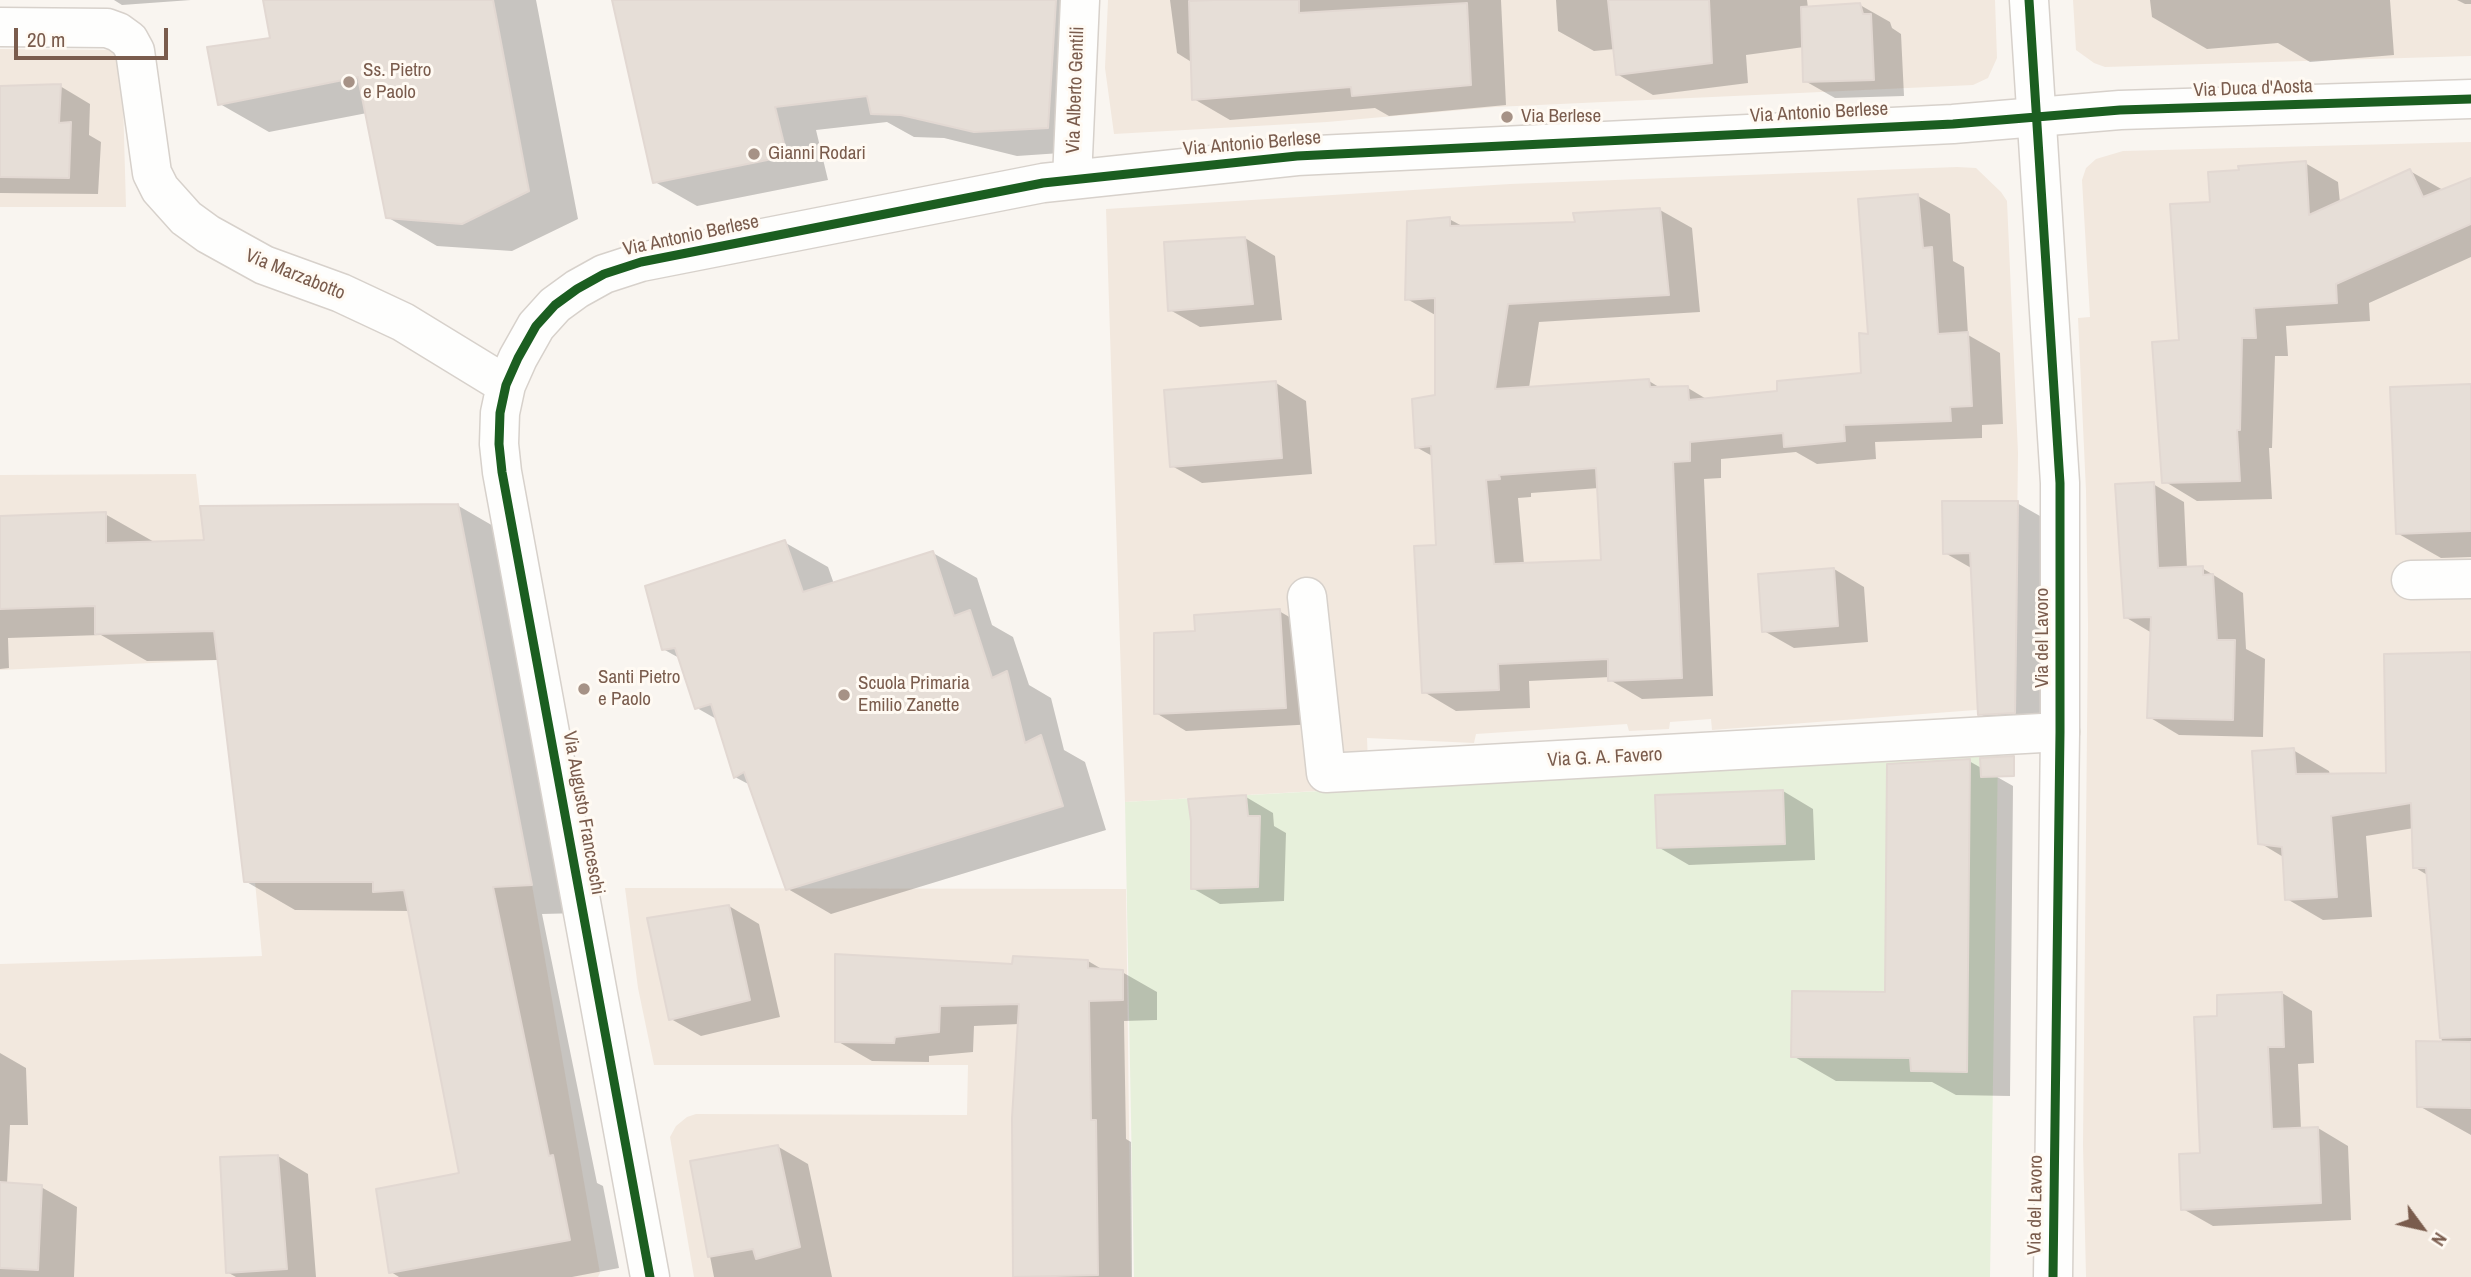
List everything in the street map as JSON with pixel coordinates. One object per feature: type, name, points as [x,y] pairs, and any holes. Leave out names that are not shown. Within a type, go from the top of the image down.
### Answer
[{"type":"street","name":"Via Alberto Gentili","points":[[1072,179],[1080,0]]},
{"type":"street","name":"Via del Lavoro","points":[[2029,0],[2060,483],[2060,732],[2053,1277]]},
{"type":"street","name":"Via Marzabotto","points":[[0,27],[107,28],[118,32],[129,40],[135,51],[152,173],[171,205],[186,218],[208,234],[264,265],[341,293],[512,371]]},
{"type":"street","name":"Via Duca d'Aosta","points":[[2036,117],[2120,110],[2471,99]]},
{"type":"street","name":"Via Antonio Berlese","points":[[512,371],[536,326],[555,305],[604,274],[641,262],[1072,179],[1297,156],[1953,124],[2036,117]]},
{"type":"street","name":"Via Augusto Franceschi","points":[[512,371],[500,413],[502,472],[650,1277]]},
{"type":"street","points":[[2412,580],[2471,579]]},
{"type":"street","name":"Via G. A. Favero","points":[[1307,597],[1326,773],[2060,732]]},
{"type":"shaded area","points":[[1108,0],[1995,0],[1997,58],[1988,78],[1973,85],[1495,107],[1327,122],[1114,134],[1105,68]]},
{"type":"shaded area","points":[[2073,0],[2471,0],[2471,56],[2105,67],[2094,63],[2076,50]]},
{"type":"shaded area","points":[[0,49],[111,50],[117,55],[122,65],[126,207],[0,207]]},
{"type":"shaded area","points":[[2471,142],[2471,1277],[2086,1277],[2083,1145],[2088,626],[2086,491],[2078,318],[2090,317],[2082,180],[2086,168],[2096,159],[2123,151]]},
{"type":"shaded area","points":[[1976,168],[2007,201],[2018,453],[2015,707],[1712,730],[1711,719],[1670,722],[1669,729],[1629,731],[1627,724],[1476,734],[1474,743],[1367,738],[1369,788],[1125,802],[1106,209],[1510,184]]},
{"type":"shaded area","points":[[196,474],[218,660],[0,670],[0,475]]},
{"type":"shaded area","points":[[255,882],[373,882],[373,892],[532,885],[600,1273],[598,1277],[0,1277],[0,964],[262,956]]},
{"type":"shaded area","points":[[625,888],[1126,889],[1131,1277],[694,1277],[670,1137],[676,1126],[687,1117],[696,1114],[967,1115],[968,1065],[654,1065],[638,988]]},
{"type":"green space","points":[[1998,753],[1990,1277],[1134,1277],[1125,802]]},
{"type":"building","name":"Ss. Pietro e Paolo","points":[[263,0],[493,0],[529,191],[462,224],[386,218],[358,77],[218,105],[207,47],[270,38]]},
{"type":"building","points":[[612,0],[1056,0],[1048,128],[974,132],[901,115],[871,114],[867,96],[775,107],[787,156],[653,183]]},
{"type":"building","points":[[1299,0],[1299,13],[1467,3],[1471,85],[1352,96],[1351,87],[1192,100],[1189,1]]},
{"type":"building","points":[[1608,0],[1709,0],[1712,63],[1616,75]]},
{"type":"building","points":[[1860,3],[1863,14],[1871,14],[1874,80],[1803,82],[1801,7]]},
{"type":"building","points":[[61,84],[59,123],[71,122],[69,178],[0,177],[0,86]]},
{"type":"building","points":[[2306,161],[2309,215],[2410,169],[2423,197],[2471,178],[2471,224],[2336,284],[2337,303],[2254,308],[2256,338],[2242,338],[2240,430],[2237,430],[2240,481],[2162,483],[2152,342],[2179,340],[2170,204],[2210,202],[2208,172],[2239,170],[2238,166]]},
{"type":"building","points":[[1918,194],[1923,248],[1932,247],[1938,334],[1968,332],[1972,406],[1950,407],[1951,421],[1844,425],[1845,441],[1784,447],[1783,433],[1690,442],[1690,461],[1673,462],[1682,678],[1608,681],[1608,659],[1498,664],[1499,690],[1422,693],[1414,546],[1436,545],[1431,446],[1415,448],[1412,399],[1435,395],[1435,298],[1405,300],[1407,221],[1450,217],[1450,226],[1575,222],[1573,213],[1660,208],[1669,295],[1508,304],[1495,389],[1649,379],[1650,387],[1688,386],[1689,400],[1777,391],[1777,381],[1861,373],[1859,333],[1868,334],[1858,199]],"holes":[[[1596,468],[1601,560],[1494,564],[1486,480],[1500,479],[1499,475]]]},
{"type":"building","points":[[1245,237],[1253,304],[1168,311],[1164,242]]},
{"type":"building","points":[[1276,381],[1282,458],[1170,467],[1164,390]]},
{"type":"building","points":[[2471,384],[2471,531],[2396,534],[2390,387]]},
{"type":"building","points":[[2154,482],[2158,568],[2203,566],[2203,575],[2213,574],[2217,640],[2235,640],[2233,720],[2147,718],[2151,617],[2124,618],[2115,484]]},
{"type":"building","points":[[1942,501],[2018,501],[2015,713],[1978,715],[1970,553],[1943,554]]},
{"type":"building","points":[[458,504],[532,885],[493,887],[549,1156],[553,1155],[570,1240],[389,1273],[376,1189],[459,1173],[404,890],[373,892],[373,882],[244,882],[214,631],[95,634],[95,606],[0,609],[0,516],[106,512],[106,543],[204,540],[200,506]]},
{"type":"building","points":[[785,540],[803,592],[933,551],[954,616],[970,610],[992,678],[1007,671],[1025,743],[1041,735],[1063,806],[786,890],[744,772],[734,778],[711,704],[695,709],[675,648],[662,650],[645,586]]},
{"type":"building","points":[[1834,568],[1838,626],[1762,632],[1758,574]]},
{"type":"building","points":[[1280,609],[1286,708],[1154,714],[1154,633],[1195,631],[1194,615]]},
{"type":"building","points":[[2471,652],[2471,1037],[2440,1038],[2426,868],[2413,868],[2411,803],[2331,816],[2337,897],[2285,900],[2282,847],[2258,844],[2252,751],[2294,748],[2296,774],[2386,773],[2384,654]]},
{"type":"building","points":[[2014,756],[2014,776],[1981,777],[1980,758]]},
{"type":"building","points":[[1970,759],[1967,1072],[1911,1071],[1910,1058],[1791,1057],[1792,991],[1885,992],[1887,764]]},
{"type":"building","points":[[1783,790],[1785,844],[1657,848],[1655,795]]},
{"type":"building","points":[[1246,795],[1248,816],[1260,816],[1258,887],[1191,889],[1191,821],[1188,799]]},
{"type":"building","points":[[729,905],[750,1000],[669,1020],[647,918]]},
{"type":"building","points":[[835,954],[1012,964],[1013,956],[1088,960],[1088,968],[1123,970],[1123,1000],[1089,1001],[1091,1120],[1096,1120],[1098,1275],[1013,1277],[1012,1118],[1019,1004],[940,1006],[939,1032],[895,1037],[894,1043],[835,1042]]},
{"type":"building","points":[[2282,992],[2284,1047],[2268,1047],[2272,1129],[2318,1127],[2321,1203],[2181,1210],[2179,1154],[2200,1153],[2194,1017],[2217,1016],[2217,995]]},
{"type":"building","points":[[2416,1041],[2471,1042],[2471,1108],[2417,1107]]},
{"type":"building","points":[[778,1145],[800,1247],[756,1259],[753,1249],[708,1257],[690,1161]]},
{"type":"building","points":[[278,1155],[287,1269],[226,1273],[220,1157]]},
{"type":"building","points":[[0,1182],[42,1185],[38,1270],[0,1268]]},
{"type":"cycle path","points":[[2029,0],[2060,483],[2060,732],[2053,1277]]},
{"type":"cycle path","points":[[650,1277],[499,444],[500,413],[506,385],[518,358],[536,326],[555,305],[577,289],[604,274],[641,262],[1043,183],[1297,156],[1953,124],[2120,110],[2471,99]]},
{"type":"place","name":"Ss. Pietro e Paolo","points":[[349,82]]},
{"type":"place","name":"Via Berlese","points":[[1507,117]]},
{"type":"place","name":"Gianni Rodari","points":[[754,154]]},
{"type":"place","name":"Santi Pietro e Paolo","points":[[584,689]]},
{"type":"place","name":"Scuola Primaria Emilio Zanette","points":[[844,695]]}]
